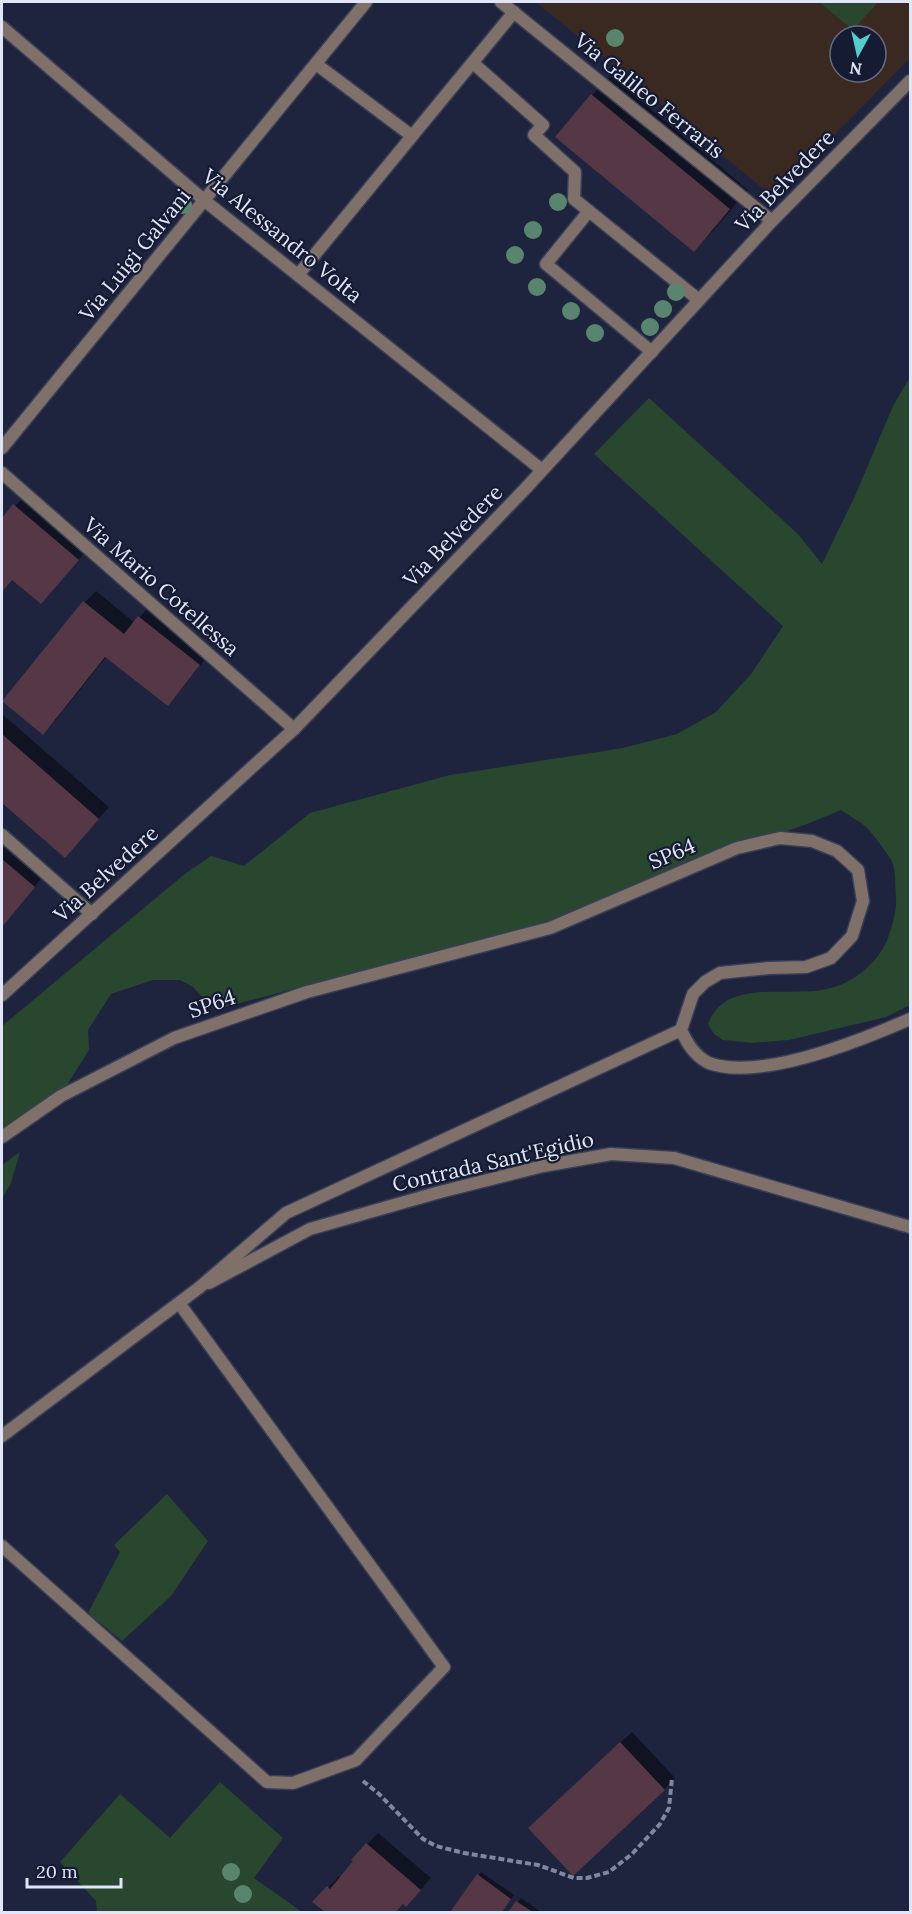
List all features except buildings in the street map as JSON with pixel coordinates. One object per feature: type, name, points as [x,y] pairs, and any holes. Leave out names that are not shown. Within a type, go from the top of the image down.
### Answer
[{"type":"street","name":"Via Luigi Galvani","points":[[2,448],[366,2]]},
{"type":"street","name":"Via Galileo Ferraris","points":[[501,2],[772,221]]},
{"type":"street","points":[[298,275],[514,12]]},
{"type":"street","name":"Via Alessandro Volta","points":[[2,27],[205,201],[542,470]]},
{"type":"street","points":[[473,63],[543,125],[534,135],[575,172],[574,200],[699,300]]},
{"type":"street","points":[[316,64],[412,136]]},
{"type":"street","name":"Via Belvedere","points":[[2,995],[294,729],[542,470],[772,221],[910,81]]},
{"type":"street","points":[[589,211],[546,264],[652,352]]},
{"type":"street","name":"Via Mario Cotellessa","points":[[2,474],[294,729]]},
{"type":"street","points":[[2,835],[92,914]]},
{"type":"street","name":"SP64","points":[[2,1137],[61,1096],[174,1038],[307,992],[550,928],[737,848],[780,838],[812,841],[837,851],[858,870],[863,901],[852,936],[831,958],[806,967],[720,973],[705,981],[693,994],[681,1030]]},
{"type":"street","points":[[681,1030],[690,1049],[707,1063],[735,1069],[762,1067],[805,1057],[877,1034],[910,1019]]},
{"type":"street","name":"Contrada Sant'Egidio","points":[[2,1436],[200,1287],[286,1214],[681,1030]]},
{"type":"street","name":"Contrada Sant'Egidio","points":[[200,1287],[310,1230],[531,1168],[611,1154],[674,1158],[910,1227]]},
{"type":"street","points":[[2,1546],[267,1782],[293,1783],[356,1760],[444,1667],[179,1303]]},
{"type":"path","points":[[333,1768],[359,1777],[423,1839],[436,1846],[538,1865],[574,1878],[587,1878],[609,1872],[632,1854],[660,1824],[669,1808],[672,1778]]},
{"type":"shaded area","points":[[536,2],[910,2],[910,58],[888,80],[888,24],[828,24],[828,84],[884,84],[773,197]]},
{"type":"green space","points":[[819,2],[878,2],[858,24],[846,24]]},
{"type":"green space","points":[[910,377],[910,1005],[886,1017],[789,1040],[752,1043],[723,1040],[714,1034],[708,1024],[716,1009],[728,1000],[743,995],[760,992],[812,991],[837,986],[864,971],[884,947],[896,908],[892,861],[867,828],[841,810],[542,923],[214,1010],[193,987],[180,980],[153,980],[111,994],[88,1030],[89,1050],[65,1088],[2,1128],[2,1026],[186,873],[211,856],[244,866],[310,813],[450,775],[623,748],[677,734],[716,712],[752,673],[783,626],[594,454],[649,398],[798,534],[822,564],[855,496],[893,406]]},
{"type":"green space","points":[[20,1152],[11,1183],[2,1199],[2,1165]]},
{"type":"green space","points":[[167,1494],[208,1541],[171,1596],[122,1641],[88,1613],[120,1552],[114,1545]]},
{"type":"green space","points":[[220,1782],[283,1838],[254,1878],[302,1912],[97,1912],[96,1901],[60,1862],[120,1794],[170,1838]]}]
